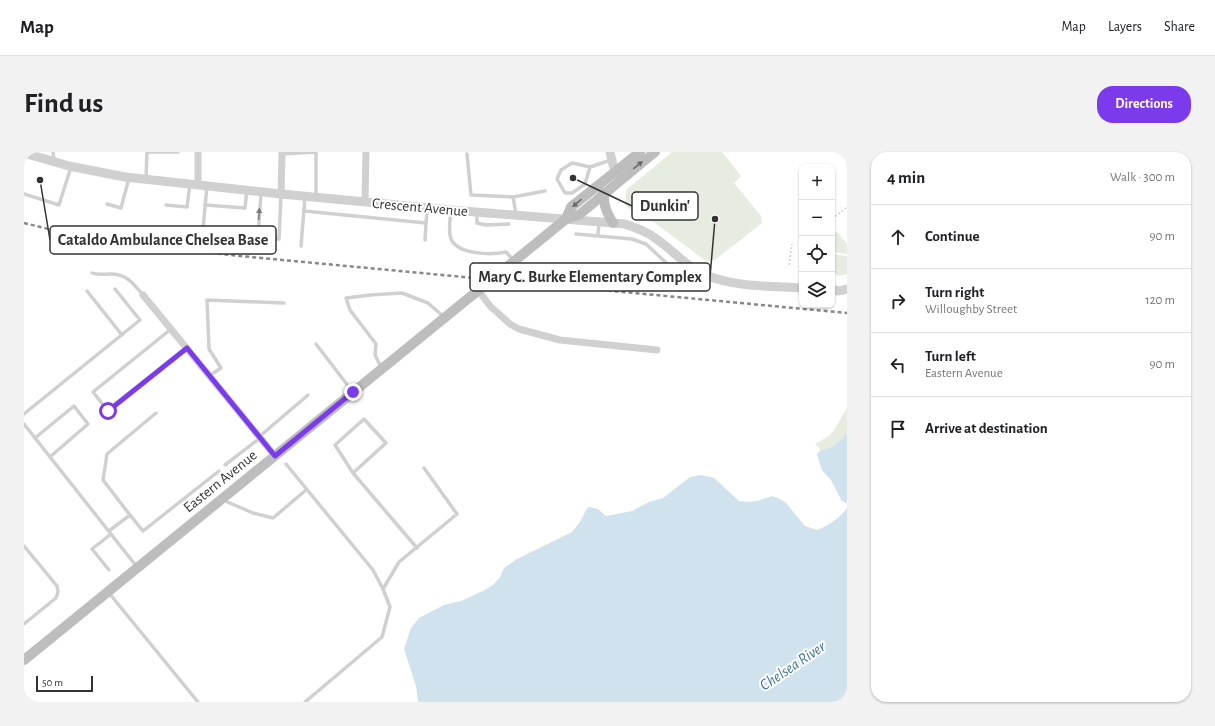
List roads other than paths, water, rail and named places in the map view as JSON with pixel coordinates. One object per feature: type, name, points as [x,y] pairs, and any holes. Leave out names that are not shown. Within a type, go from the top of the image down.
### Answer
[{"type":"main road","name":"Eastern Avenue","points":[[24,660],[566,219],[580,214],[604,193],[640,152]]},
{"type":"main road","name":"Eastern Avenue","points":[[566,219],[571,207],[588,187],[619,175],[655,152]]},
{"type":"main road","points":[[604,193],[606,210],[613,223]]},
{"type":"street","points":[[198,152],[198,184]]},
{"type":"street","points":[[365,202],[366,152]]},
{"type":"street","name":"Crescent Avenue","points":[[24,153],[54,157],[71,166],[129,177],[261,192],[427,208],[625,224],[644,231],[656,238],[688,264],[707,276],[734,283],[799,288]]},
{"type":"street","points":[[282,153],[282,194]]},
{"type":"street","points":[[611,156],[619,175]]},
{"type":"street","points":[[835,290],[847,289]]},
{"type":"street","points":[[478,290],[490,306],[510,324],[519,329],[560,340],[657,350]]},
{"type":"street","points":[[143,295],[275,456]]},
{"type":"lane","points":[[146,179],[147,152],[178,152]]},
{"type":"lane","points":[[282,153],[316,152],[316,197]]},
{"type":"lane","points":[[467,154],[471,195],[513,197],[545,191]]},
{"type":"lane","points":[[590,166],[588,187],[572,194],[565,193],[557,179],[560,170],[572,163],[590,166],[611,156]]},
{"type":"lane","points":[[24,194],[59,205],[71,166]]},
{"type":"lane","points":[[107,204],[121,208],[129,177]]},
{"type":"lane","points":[[166,205],[187,207],[198,184]]},
{"type":"lane","points":[[198,184],[206,205],[204,229]]},
{"type":"lane","points":[[206,205],[245,208],[247,190]]},
{"type":"lane","points":[[261,192],[258,237],[279,239],[282,194]]},
{"type":"lane","points":[[301,246],[305,196]]},
{"type":"lane","points":[[513,197],[516,214]]},
{"type":"lane","points":[[425,240],[427,208]]},
{"type":"lane","points":[[451,210],[451,239],[458,247],[471,252],[489,254],[506,252],[514,261]]},
{"type":"lane","points":[[304,211],[426,222]]},
{"type":"lane","points":[[478,212],[477,223],[486,225],[509,224]]},
{"type":"lane","points":[[598,235],[599,221]]},
{"type":"lane","points":[[576,234],[632,239],[646,244],[678,274],[688,264]]},
{"type":"lane","points":[[92,273],[116,274],[124,276],[130,279],[143,295]]},
{"type":"lane","points":[[24,414],[140,320],[115,289]]},
{"type":"lane","points":[[87,290],[122,335]]},
{"type":"lane","points":[[382,369],[375,355],[376,344],[350,310],[346,298],[402,293],[428,303],[445,317]]},
{"type":"lane","points":[[210,376],[221,368],[209,349],[207,300],[284,303]]},
{"type":"lane","points":[[171,328],[93,392],[108,411],[187,348]]},
{"type":"lane","points":[[316,344],[353,392]]},
{"type":"lane","points":[[225,465],[308,395]]},
{"type":"lane","points":[[35,438],[74,406],[88,424],[50,457]]},
{"type":"lane","points":[[156,413],[107,454],[103,480],[143,531],[219,471]]},
{"type":"lane","points":[[353,473],[386,443],[364,419],[335,445],[353,473],[417,548]]},
{"type":"lane","points":[[24,424],[138,568]]},
{"type":"lane","points":[[286,464],[372,570],[383,589],[390,607],[382,636],[305,702]]},
{"type":"lane","points":[[383,589],[400,562],[457,514],[424,468]]},
{"type":"lane","points":[[221,500],[253,513],[273,518],[306,490]]},
{"type":"lane","points":[[109,570],[92,550],[130,514]]},
{"type":"lane","points":[[24,546],[57,586],[58,592],[56,598],[24,624]]},
{"type":"lane","points":[[108,592],[198,702]]},
{"type":"water","points":[[847,434],[847,503],[842,501],[831,480],[822,470],[817,454],[821,450],[836,445]]},
{"type":"water","name":"Chelsea River","points":[[701,475],[714,478],[739,501],[757,501],[772,496],[780,499],[786,503],[805,526],[817,530],[834,521],[847,508],[847,702],[418,702],[416,686],[404,649],[411,628],[419,618],[444,605],[461,601],[485,590],[494,584],[500,577],[504,568],[517,559],[572,532],[589,507],[598,509],[606,516],[632,511],[649,502],[663,498],[690,477]]},
{"type":"railway","points":[[24,223],[115,242],[240,256],[847,313]]},
{"type":"place","name":"Dunkin'","points":[[573,178]]},
{"type":"place","name":"Cataldo Ambulance Chelsea Base","points":[[40,180]]},
{"type":"place","name":"Mary C. Burke Elementary Complex","points":[[715,219]]}]
